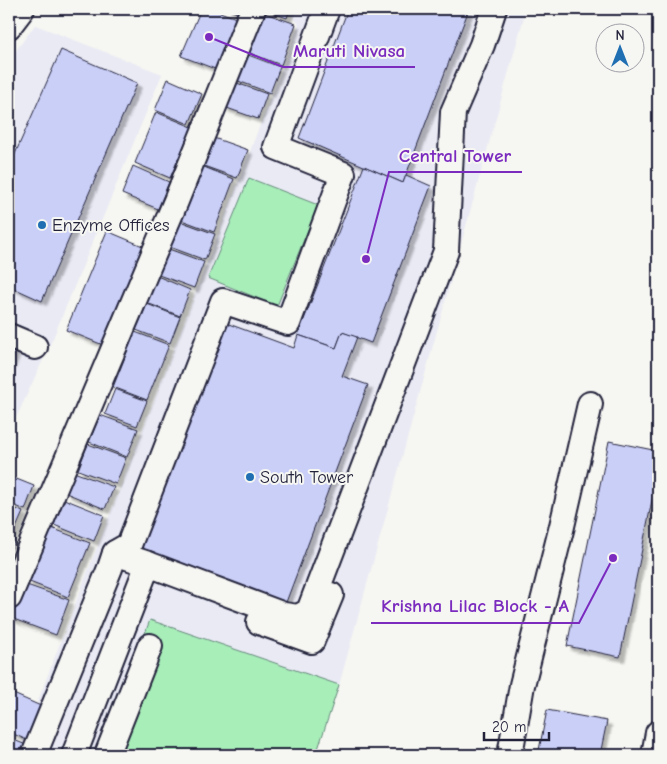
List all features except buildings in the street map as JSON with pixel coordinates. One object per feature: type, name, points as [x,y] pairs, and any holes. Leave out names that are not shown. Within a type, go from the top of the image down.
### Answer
[{"type":"street","points":[[9,26],[22,9]]},
{"type":"street","points":[[9,596],[176,201],[253,9]]},
{"type":"street","points":[[34,755],[112,561],[129,545],[223,301],[288,323],[343,174],[276,147],[327,9]]},
{"type":"street","points":[[112,561],[284,615],[298,617],[309,611],[446,252],[453,112],[482,45],[494,9]]},
{"type":"street","points":[[9,336],[35,347]]},
{"type":"street","points":[[510,755],[522,685],[590,404]]},
{"type":"street","points":[[145,571],[312,641],[384,460]]},
{"type":"street","points":[[61,751],[86,724],[145,571]]},
{"type":"street","points":[[86,724],[67,716],[111,598]]},
{"type":"street","points":[[107,755],[150,646]]},
{"type":"street","points":[[654,755],[658,733]]},
{"type":"shaded area","points":[[295,9],[526,9],[339,685],[150,620],[99,755],[17,755],[299,24],[292,17]]},
{"type":"shaded area","points":[[35,25],[162,74],[53,338],[9,433],[9,60]]},
{"type":"green space","points":[[249,178],[318,205],[277,306],[208,278]]},
{"type":"green space","points":[[150,620],[339,685],[316,755],[99,755]]},
{"type":"place","name":"Maruti Nivasa","points":[[209,37]]},
{"type":"place","name":"Enzyme Offices","points":[[42,225]]},
{"type":"place","name":"Central Tower","points":[[366,259]]},
{"type":"place","name":"South Tower","points":[[250,477]]},
{"type":"place","name":"Krishna Lilac Block - A","points":[[613,558]]}]
